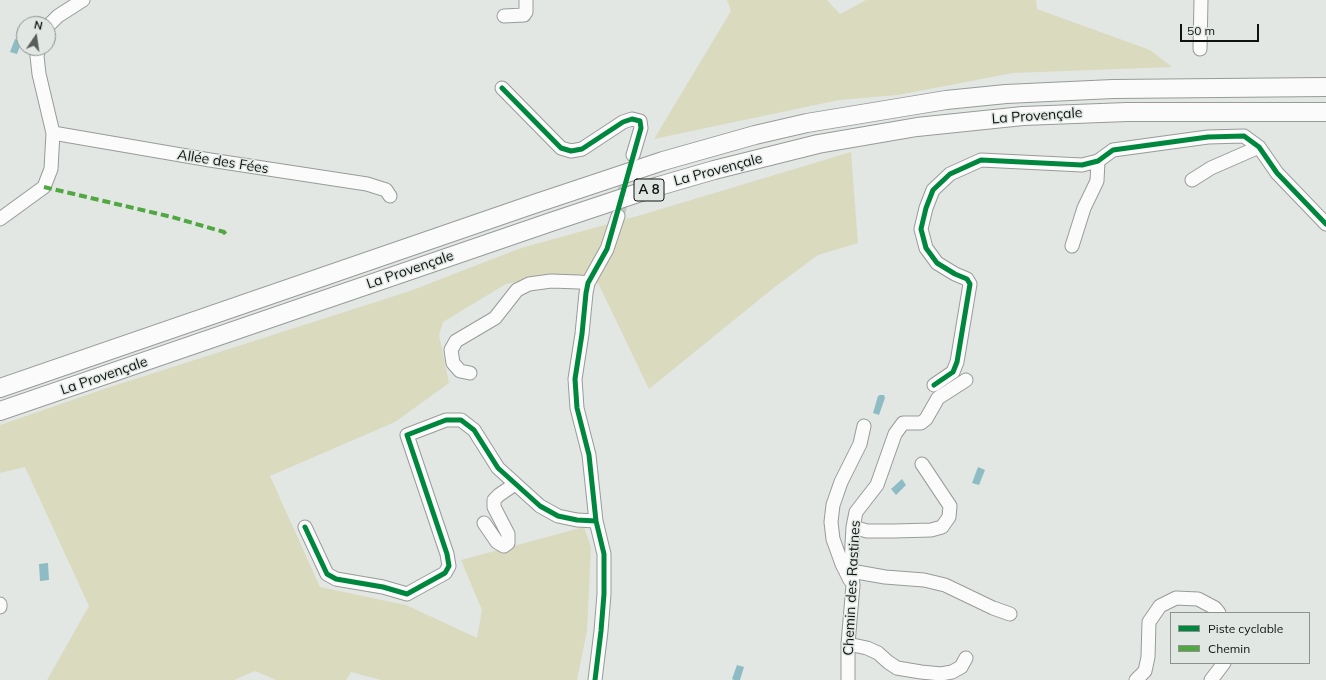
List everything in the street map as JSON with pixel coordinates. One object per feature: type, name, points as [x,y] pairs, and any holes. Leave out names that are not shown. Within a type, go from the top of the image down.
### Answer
[{"type":"highway","name":"La Provençale","points":[[0,388],[519,209],[663,161],[755,135],[807,123],[866,112],[946,100],[1006,94],[1114,89],[1326,87]]},
{"type":"highway","name":"La Provençale","points":[[0,411],[532,228],[659,186],[714,170],[818,144],[917,127],[1023,116],[1127,112],[1326,112]]},
{"type":"street","points":[[56,18],[82,0]]},
{"type":"street","points":[[504,16],[524,15],[526,12],[526,0]]},
{"type":"street","points":[[1200,0],[1200,49]]},
{"type":"street","points":[[0,219],[44,187],[51,169],[53,133],[39,74],[37,56]]},
{"type":"street","points":[[502,88],[561,148],[571,151],[582,149],[623,122],[632,119],[640,121],[641,128],[633,155]]},
{"type":"street","name":"Allée des Fées","points":[[53,133],[210,160],[367,184],[386,190],[390,196]]},
{"type":"street","points":[[934,385],[952,372],[957,362],[970,284],[967,279],[936,263],[926,248],[921,230],[926,208],[934,190],[950,174],[981,160],[1082,165],[1098,161],[1113,150],[1208,137],[1244,136],[1259,147],[1277,173],[1326,224]]},
{"type":"street","points":[[1192,180],[1211,168],[1259,147]]},
{"type":"street","points":[[1072,246],[1084,208],[1097,181],[1098,161]]},
{"type":"street","points":[[595,680],[604,594],[604,554],[596,521],[589,455],[577,408],[575,378],[588,283],[607,249],[618,216]]},
{"type":"street","points":[[470,373],[460,371],[453,363],[451,350],[456,341],[495,318],[517,290],[529,284],[551,281],[588,283]]},
{"type":"street","name":"Chemin des Rastines","points":[[848,680],[848,644],[853,585],[853,527],[856,512],[878,485],[895,434],[903,423],[921,423],[926,419],[938,398],[966,380]]},
{"type":"street","points":[[305,527],[327,574],[336,579],[383,587],[407,594],[445,573],[450,566],[447,554],[407,435],[446,420],[461,420],[474,430],[498,468],[540,506],[558,516],[577,520],[596,521]]},
{"type":"street","points":[[853,585],[842,564],[832,539],[831,522],[834,505],[841,482],[860,444],[864,426]]},
{"type":"street","points":[[853,527],[867,531],[931,530],[942,527],[949,517],[950,506],[922,464]]},
{"type":"street","points":[[484,523],[497,542],[504,546],[508,543],[508,534],[494,507],[494,500],[515,484]]},
{"type":"street","points":[[852,571],[885,577],[924,580],[945,585],[993,608],[1010,614]]},
{"type":"street","points":[[1136,680],[1145,671],[1148,657],[1149,622],[1160,606],[1176,598],[1198,598],[1215,608],[1218,612]]},
{"type":"street","points":[[848,644],[867,648],[878,653],[897,668],[928,673],[941,674],[952,672],[961,667],[966,658]]},
{"type":"street","points":[[1211,680],[1223,664]]},
{"type":"green space","points":[[727,0],[827,0],[840,14],[866,0],[1036,0],[1037,9],[1150,50],[1172,67],[1013,73],[898,95],[839,100],[654,139],[731,11]]},
{"type":"green space","points":[[851,152],[858,243],[818,255],[776,286],[649,389],[598,283],[562,274],[506,284],[443,322],[439,335],[449,383],[395,422],[270,476],[320,587],[406,605],[477,638],[482,610],[461,560],[584,527],[591,547],[587,631],[577,680],[381,680],[351,672],[346,680],[276,680],[255,671],[234,680],[47,680],[89,606],[25,467],[0,473],[0,425],[107,388],[410,291],[521,248],[641,215]]},
{"type":"water","points":[[15,39],[16,39],[16,54],[10,52]]},
{"type":"water","points":[[884,395],[885,398],[879,415],[873,413],[878,396]]},
{"type":"water","points":[[978,467],[985,470],[979,485],[972,483]]},
{"type":"water","points":[[902,479],[906,485],[896,495],[891,489]]},
{"type":"water","points":[[48,563],[49,580],[40,581],[39,564]]},
{"type":"water","points":[[737,665],[744,667],[740,680],[734,680],[732,679]]},
{"type":"tunnel","points":[[618,216],[630,166]]},
{"type":"marked path","points":[[44,187],[172,217],[224,232],[227,236]]},
{"type":"cycle path","points":[[502,88],[561,148],[571,151],[582,149],[623,122],[632,119],[640,121],[641,128],[607,249],[588,283],[575,379],[577,408],[589,455],[596,521],[604,554],[604,594],[595,680]]},
{"type":"cycle path","points":[[934,385],[953,372],[957,362],[970,284],[967,279],[955,274],[937,263],[926,248],[921,229],[926,208],[933,190],[950,174],[981,160],[1082,165],[1098,161],[1113,150],[1208,137],[1244,136],[1259,147],[1277,173],[1326,224]]},
{"type":"cycle path","points":[[305,527],[327,574],[336,579],[383,587],[407,594],[445,573],[449,566],[447,554],[407,435],[446,420],[461,420],[474,430],[498,468],[540,506],[558,516],[577,520],[596,521]]}]
